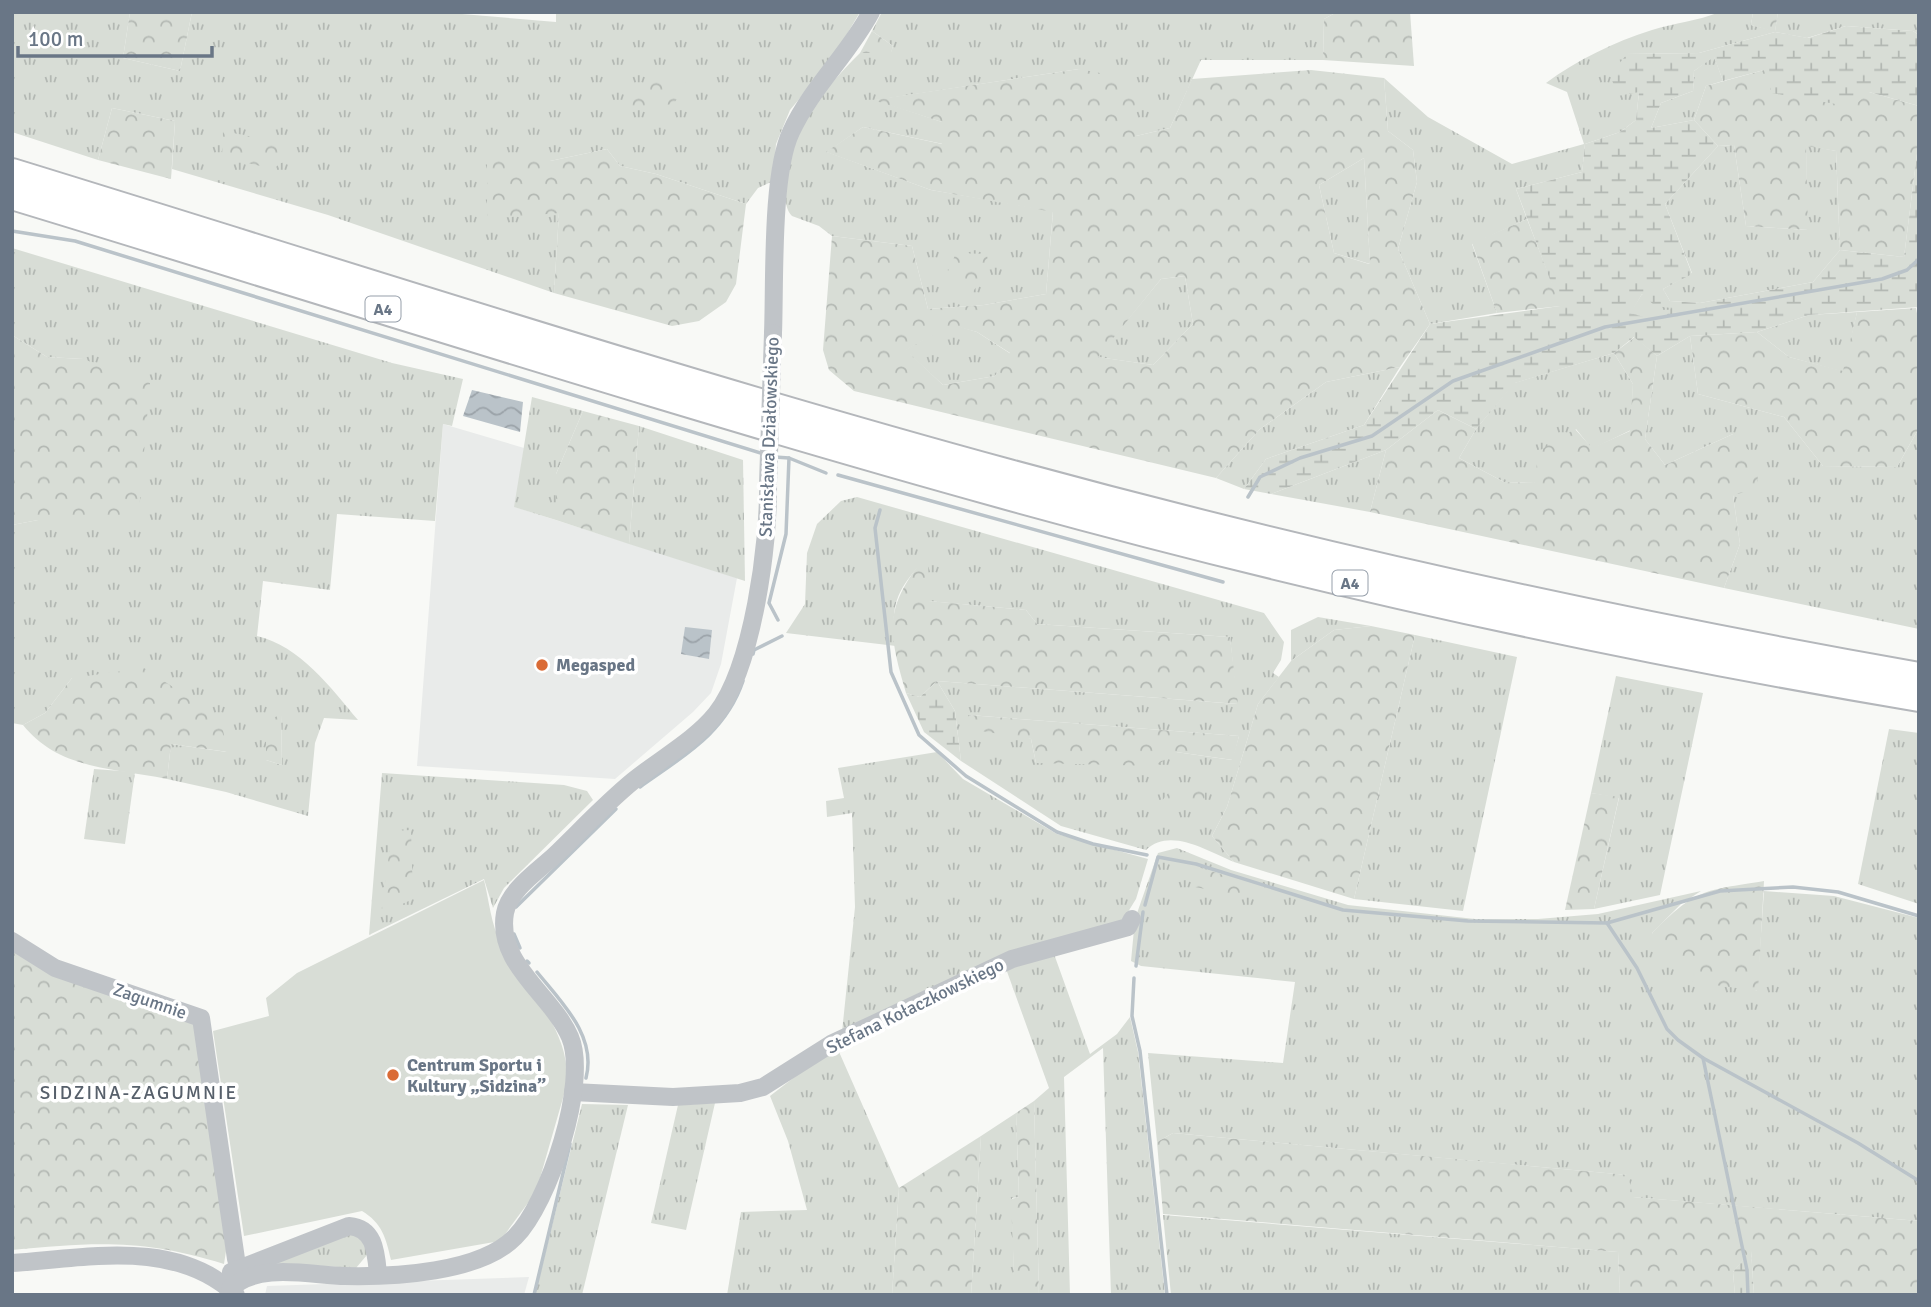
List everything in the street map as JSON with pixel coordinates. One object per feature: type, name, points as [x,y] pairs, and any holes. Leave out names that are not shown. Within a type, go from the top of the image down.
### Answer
[{"type":"highway","name":"A4","points":[[12,173],[804,414],[1137,507],[1503,595],[1919,676]]},
{"type":"highway","name":"A4","points":[[12,196],[823,443],[1065,511],[1499,616],[1919,698]]},
{"type":"street","name":"Stanisława Działowskiego","points":[[233,1282],[269,1273],[378,1274],[472,1263],[500,1250],[514,1238],[535,1212],[544,1192],[573,1092],[576,1061],[570,1038],[552,1006],[514,960],[505,933],[506,908],[519,890],[613,799],[703,728],[725,700],[737,670],[755,602],[768,526],[780,191],[789,135],[805,106],[851,47],[871,12]]},
{"type":"street","name":"Stefana Kołaczkowskiego","points":[[573,1092],[673,1097],[740,1093],[763,1087],[831,1044],[1012,959],[1128,927],[1132,919]]},
{"type":"street","name":"Zagumnie","points":[[12,941],[55,968],[201,1018],[233,1282]]},
{"type":"street","points":[[12,1263],[92,1256],[144,1257],[179,1263],[233,1282],[349,1226],[363,1230],[372,1240],[378,1274]]},
{"type":"shaded area","points":[[443,424],[524,448],[515,507],[737,578],[721,664],[711,693],[693,712],[615,779],[417,766]]},
{"type":"shaded area","points":[[529,1277],[524,1295],[265,1295],[267,1286]]},
{"type":"green space","points":[[12,12],[130,12],[123,58],[180,71],[192,12],[438,12],[556,22],[556,13],[553,12],[860,12],[831,61],[790,110],[776,144],[773,181],[758,188],[746,204],[656,174],[620,166],[607,149],[550,161],[487,161],[559,213],[554,293],[328,215],[172,169],[175,121],[112,108],[98,160],[12,132]]},
{"type":"green space","points":[[130,12],[192,12],[180,71],[123,58]]},
{"type":"green space","points":[[882,12],[1337,12],[1324,19],[1323,60],[1201,60],[1170,128],[1136,136],[1079,69],[876,100],[942,122],[943,144],[863,127],[827,152],[931,190],[1053,211],[1046,294],[984,305],[928,309],[912,246],[832,236],[819,226],[792,216],[785,196],[791,154],[810,110],[860,53],[891,52],[893,46],[872,31]]},
{"type":"green space","points":[[1337,12],[1410,12],[1414,66],[1323,60],[1324,19]]},
{"type":"green space","points":[[1720,12],[1753,12],[1751,25],[1775,31],[1778,12],[1919,12],[1919,35],[1913,31],[1846,26],[1807,38],[1775,32],[1699,53],[1627,54],[1639,92],[1636,120],[1620,132],[1585,144],[1582,172],[1516,189],[1527,219],[1472,244],[1497,313],[1430,324],[1398,249],[1417,182],[1413,150],[1388,131],[1384,78],[1428,117],[1512,164],[1584,144],[1567,92],[1546,83],[1583,59],[1624,40]]},
{"type":"green space","points":[[1753,12],[1778,12],[1775,32],[1751,25]]},
{"type":"green space","points":[[1846,26],[1913,31],[1919,35],[1919,106],[1869,92],[1853,107],[1772,93],[1764,70],[1723,81],[1714,57],[1694,71],[1693,91],[1661,103],[1651,128],[1694,120],[1718,146],[1665,204],[1692,274],[1663,289],[1670,301],[1700,303],[1813,282],[1840,250],[1904,257],[1919,138],[1919,307],[1809,315],[1757,332],[1690,336],[1657,356],[1634,337],[1614,353],[1515,383],[1476,429],[1438,410],[1386,450],[1271,494],[1244,489],[1266,459],[1364,425],[1430,324],[1560,306],[1516,189],[1582,172],[1585,144],[1620,132],[1636,120],[1639,92],[1618,96],[1610,75],[1627,54],[1699,53],[1775,32],[1808,38]],"holes":[[[1642,294],[1655,306],[1671,308],[1662,323],[1631,313]]]},
{"type":"green space","points":[[872,31],[893,46],[891,53],[860,53]]},
{"type":"green space","points":[[1714,56],[1723,81],[1706,86],[1694,120],[1651,128],[1661,103],[1693,91],[1694,71]]},
{"type":"green space","points":[[1079,69],[1137,80],[1136,136],[1170,128],[1192,79],[1311,70],[1384,78],[1388,131],[1413,150],[1417,182],[1398,249],[1430,324],[1400,367],[1326,382],[1260,429],[1216,478],[854,391],[829,370],[823,350],[832,236],[912,246],[928,309],[984,305],[1046,294],[1053,212],[931,190],[826,152],[863,127],[942,144],[942,122],[873,100]],"holes":[[[1364,158],[1370,264],[1334,253],[1319,185]],[[1185,276],[1193,324],[1153,365],[1098,357],[1161,279]],[[951,325],[977,332],[1010,353],[995,376],[943,385],[906,350]]]},
{"type":"green space","points":[[1764,70],[1869,92],[1919,106],[1919,138],[1904,257],[1840,250],[1836,151],[1806,146],[1808,230],[1746,226],[1734,145],[1718,146],[1694,120],[1706,86]]},
{"type":"green space","points":[[691,73],[674,104],[614,111],[651,79]]},
{"type":"green space","points":[[112,108],[175,121],[171,179],[98,160]]},
{"type":"green space","points":[[223,131],[284,143],[288,158],[273,169],[222,157]]},
{"type":"green space","points":[[1734,145],[1746,226],[1807,230],[1806,145],[1836,151],[1840,250],[1813,282],[1700,303],[1670,301],[1663,289],[1692,273],[1665,204],[1718,146]]},
{"type":"green space","points":[[607,149],[620,166],[656,174],[746,204],[736,284],[726,302],[699,321],[672,326],[554,293],[559,213],[487,219],[487,161],[550,161]]},
{"type":"green space","points":[[1364,158],[1370,264],[1334,253],[1319,185]]},
{"type":"green space","points":[[1527,219],[1561,306],[1497,313],[1472,243]]},
{"type":"green space","points":[[12,248],[392,363],[463,379],[452,426],[443,424],[435,521],[337,514],[330,590],[263,581],[257,636],[273,641],[301,659],[326,682],[358,720],[324,718],[315,743],[308,816],[226,792],[167,779],[171,744],[227,752],[72,678],[45,713],[23,725],[12,723],[12,525],[38,520],[83,359],[47,357],[12,335]],"holes":[[[281,715],[282,765],[266,760],[266,723]]]},
{"type":"green space","points":[[956,253],[987,254],[989,272],[969,296],[945,278]]},
{"type":"green space","points":[[1185,276],[1193,324],[1153,365],[1097,357],[1161,279]]},
{"type":"green space","points":[[1642,294],[1672,308],[1662,324],[1630,313]]},
{"type":"green space","points":[[1916,308],[1919,324],[1919,428],[1897,467],[1823,466],[1784,417],[1698,394],[1690,336],[1757,332],[1789,357],[1843,371],[1857,312]]},
{"type":"green space","points":[[1857,312],[1844,372],[1789,357],[1757,332],[1809,315]]},
{"type":"green space","points":[[951,324],[977,332],[1011,354],[995,376],[943,385],[905,350]]},
{"type":"green space","points":[[12,335],[47,357],[83,359],[150,383],[138,523],[38,520],[12,525]]},
{"type":"green space","points":[[1690,336],[1698,394],[1784,417],[1823,466],[1897,467],[1919,428],[1919,629],[1724,588],[1740,544],[1733,495],[1733,434],[1665,465],[1645,439],[1657,356]]},
{"type":"green space","points":[[1635,337],[1657,356],[1645,439],[1665,465],[1733,434],[1759,461],[1757,489],[1733,495],[1740,544],[1724,588],[1370,512],[1386,450],[1438,410],[1476,429],[1459,458],[1504,482],[1534,483],[1539,451],[1575,429],[1592,448],[1630,431],[1633,384],[1614,353]]},
{"type":"green space","points":[[1614,353],[1633,384],[1631,430],[1592,449],[1576,429],[1534,483],[1504,482],[1459,458],[1476,429],[1514,383]]},
{"type":"green space","points":[[1400,367],[1364,425],[1266,459],[1244,489],[1216,478],[1260,429],[1326,382]]},
{"type":"green space","points":[[532,397],[583,411],[556,474],[556,520],[514,507]]},
{"type":"green space","points":[[583,411],[639,426],[629,544],[556,520],[556,474]]},
{"type":"green space","points":[[639,426],[743,460],[745,581],[629,544]]},
{"type":"green space","points":[[1386,450],[1370,512],[1271,494]]},
{"type":"green space","points":[[857,497],[1264,613],[1284,642],[1281,660],[1273,673],[1279,677],[1258,704],[1227,807],[1212,836],[1234,862],[1189,843],[1166,841],[1156,843],[1146,850],[1061,826],[961,761],[955,711],[937,681],[1237,704],[1230,637],[1037,624],[1026,610],[928,601],[928,555],[898,596],[894,617],[896,646],[786,633],[805,604],[807,553],[817,524],[841,501]],"holes":[[[969,715],[1239,736],[1232,760],[1176,752],[1036,763],[1031,739]]]},
{"type":"green space","points":[[928,553],[929,601],[1026,610],[1037,624],[1230,637],[1238,704],[937,681],[920,697],[906,693],[895,651],[893,619],[903,589]]},
{"type":"green space","points":[[1318,617],[1371,626],[1334,630],[1291,661],[1291,630]]},
{"type":"green space","points":[[1371,626],[1415,635],[1354,899],[1234,862],[1212,836],[1227,807],[1258,704],[1291,661],[1334,630]]},
{"type":"green space","points":[[1415,635],[1517,657],[1463,911],[1354,899]]},
{"type":"green space","points":[[144,668],[220,718],[228,752],[171,744],[167,779],[108,769],[70,759],[37,740],[23,725],[45,713],[72,678]]},
{"type":"green space","points":[[1616,676],[1703,693],[1660,895],[1594,909],[1619,798],[1591,793]]},
{"type":"green space","points":[[937,681],[955,711],[961,761],[924,732],[906,693],[920,697]]},
{"type":"green space","points":[[281,714],[282,765],[266,760],[266,722]]},
{"type":"green space","points":[[968,715],[1239,736],[1233,760],[1176,752],[1156,766],[1036,763],[1031,739],[969,729]]},
{"type":"green space","points":[[1889,729],[1919,733],[1919,904],[1858,884]]},
{"type":"green space","points":[[937,752],[963,779],[1057,834],[1148,859],[1136,899],[1123,920],[842,1032],[855,907],[852,813],[827,817],[826,801],[844,798],[838,768]]},
{"type":"green space","points":[[94,769],[135,772],[125,844],[84,839]]},
{"type":"green space","points":[[382,773],[564,785],[587,791],[593,800],[504,888],[493,908],[484,879],[369,935]]},
{"type":"green space","points":[[1174,786],[1205,789],[1204,807],[1161,802]]},
{"type":"green space","points":[[1591,793],[1619,797],[1594,909],[1565,910]]},
{"type":"green space","points":[[411,830],[413,899],[381,914],[392,831]]},
{"type":"green space","points":[[1177,848],[1231,870],[1348,905],[1475,919],[1538,919],[1598,914],[1701,891],[1681,904],[1652,933],[1757,991],[1764,891],[1834,896],[1919,918],[1919,1221],[1632,1197],[1627,1175],[1173,1133],[1157,1142],[1148,1053],[1283,1063],[1295,982],[1141,966],[1131,961],[1135,919],[1158,853]]},
{"type":"green space","points":[[1195,866],[1257,886],[1258,899],[1195,887]]},
{"type":"green space","name":"Centrum Sportu i Kultury „Sidzina”","points":[[484,880],[498,936],[554,1027],[566,1063],[567,1084],[536,1192],[500,1241],[391,1260],[382,1232],[362,1211],[244,1236],[213,1031],[269,1016],[266,998],[297,973]]},
{"type":"green space","points":[[1764,881],[1758,991],[1693,982],[1652,933],[1691,899],[1714,890]]},
{"type":"green space","points":[[12,945],[198,1026],[228,1238],[224,1264],[144,1246],[94,1244],[12,1250]]},
{"type":"green space","points":[[1054,954],[1090,1054],[1117,1034],[1130,1017],[1138,1052],[1165,1295],[1111,1295],[1103,1048],[1064,1077],[1070,1295],[1039,1295],[1034,1101],[1049,1088],[1005,966]]},
{"type":"green space","points":[[836,1045],[899,1188],[892,1295],[727,1295],[741,1212],[807,1210],[788,1141],[770,1096]]},
{"type":"green space","points":[[1034,1101],[1039,1295],[1026,1295],[1026,1276],[1014,1275],[1011,1199],[1019,1197],[1016,1113]]},
{"type":"green space","points":[[715,1103],[686,1230],[651,1223],[678,1105]]},
{"type":"green space","points":[[582,1104],[628,1105],[582,1295],[535,1295]]},
{"type":"green space","points":[[1016,1113],[1019,1197],[1012,1198],[1014,1275],[1026,1275],[1026,1295],[971,1295],[981,1136]]},
{"type":"green space","points":[[1173,1133],[1628,1175],[1633,1197],[1919,1221],[1919,1295],[1754,1295],[1751,1251],[1733,1272],[1735,1295],[1620,1295],[1618,1252],[1163,1214],[1157,1142]]},
{"type":"green space","points":[[981,1136],[971,1295],[892,1295],[899,1188]]},
{"type":"green space","points":[[1163,1215],[1618,1252],[1620,1295],[1171,1295]]},
{"type":"green space","points":[[349,1232],[364,1240],[367,1255],[356,1268],[272,1263]]},
{"type":"green space","points":[[1751,1250],[1754,1295],[1735,1295],[1733,1272]]},
{"type":"water","points":[[472,390],[523,402],[520,432],[463,416]]},
{"type":"water","points":[[685,627],[712,630],[709,659],[681,654]]},
{"type":"waterway","points":[[12,231],[75,241],[764,454]]},
{"type":"waterway","points":[[1248,497],[1260,477],[1300,458],[1372,436],[1453,381],[1605,327],[1882,279],[1907,270],[1919,259]]},
{"type":"waterway","points":[[775,457],[789,458],[826,473]]},
{"type":"waterway","points":[[778,620],[769,603],[786,534],[789,458]]},
{"type":"waterway","points":[[838,475],[1223,582]]},
{"type":"waterway","points":[[880,510],[875,528],[891,672],[919,735],[966,776],[1057,832],[1093,844],[1147,855]]},
{"type":"waterway","points":[[753,654],[754,650],[782,636]]},
{"type":"waterway","points":[[640,787],[687,754],[714,730],[735,700],[743,681]]},
{"type":"waterway","points":[[516,907],[616,809]]},
{"type":"waterway","points":[[1145,905],[1158,857],[1196,864],[1343,910],[1468,921],[1607,923],[1720,891],[1793,887],[1838,892],[1919,916]]},
{"type":"waterway","points":[[1136,966],[1143,912]]},
{"type":"waterway","points":[[1607,923],[1637,968],[1667,1029],[1678,1040],[1703,1058],[1858,1143],[1919,1181]]},
{"type":"waterway","points":[[514,934],[520,948]]},
{"type":"waterway","points":[[537,972],[566,1008],[582,1034],[588,1063],[586,1078]]},
{"type":"waterway","points":[[1134,978],[1132,1016],[1140,1051],[1167,1295]]},
{"type":"waterway","points":[[1703,1058],[1747,1270],[1748,1295]]},
{"type":"waterway","points":[[534,1295],[570,1144]]},
{"type":"place","name":"Megasped","points":[[542,665]]},
{"type":"place","name":"Centrum Sportu i Kultury „Sidzina”","points":[[393,1075]]},
{"type":"district","name":"SIDZINA-ZAGUMNIE","points":[[139,1092]]}]
